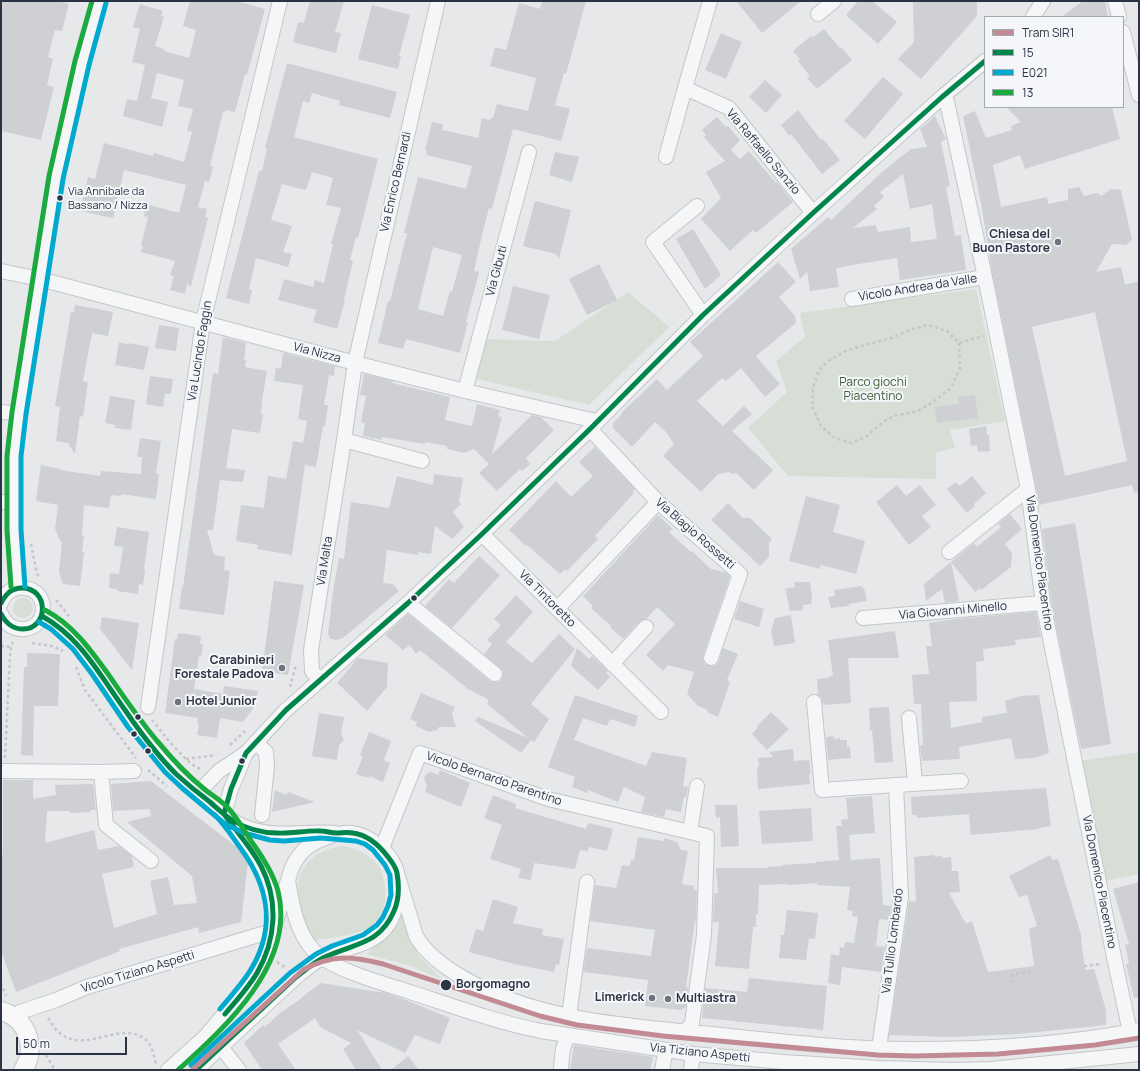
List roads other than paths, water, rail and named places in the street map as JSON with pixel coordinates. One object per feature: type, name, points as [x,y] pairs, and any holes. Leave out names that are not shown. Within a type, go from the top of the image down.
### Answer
[{"type":"main road","points":[[6,1009],[19,1021],[27,1033],[30,1041],[28,1060],[23,1070]]},
{"type":"main road","points":[[30,1051],[50,1069]]},
{"type":"street","points":[[18,587],[14,530],[8,502],[19,413],[56,178],[82,63],[99,1]]},
{"type":"street","name":"Via Lucindo Faggin","points":[[148,707],[203,322],[280,1]]},
{"type":"street","name":"Via Enrico Bernardi","points":[[355,363],[438,1]]},
{"type":"street","points":[[666,157],[710,1]]},
{"type":"street","points":[[818,14],[834,1]]},
{"type":"street","points":[[1034,16],[1043,1]]},
{"type":"street","points":[[1115,1],[1119,16]]},
{"type":"street","points":[[1124,35],[1137,80],[1139,95]]},
{"type":"street","points":[[198,793],[219,771],[251,748],[286,710],[408,603],[482,534],[703,315],[813,213],[942,97],[984,62]]},
{"type":"street","name":"Via Raffaello Sanzio","points":[[685,88],[729,108],[813,213]]},
{"type":"street","name":"Via Domenico Piacentino","points":[[942,97],[947,102],[985,277],[1028,489],[1043,603],[1114,962],[1134,1031]]},
{"type":"street","name":"Via Gibuti","points":[[465,391],[529,152]]},
{"type":"street","points":[[697,206],[653,242],[703,315]]},
{"type":"street","name":"Via Nizza","points":[[1,271],[40,279],[593,425]]},
{"type":"street","name":"Vicolo Andrea da Valle","points":[[852,299],[985,277]]},
{"type":"street","name":"Via Malta","points":[[319,680],[312,671],[311,650],[355,363]]},
{"type":"street","points":[[1,412],[19,413]]},
{"type":"street","name":"Via Biagio Rossetti","points":[[593,425],[658,502],[740,574],[711,658]]},
{"type":"street","points":[[344,440],[422,461]]},
{"type":"street","points":[[948,552],[1028,489]]},
{"type":"street","points":[[557,609],[658,502]]},
{"type":"street","name":"Via Tintoretto","points":[[482,534],[661,712]]},
{"type":"street","points":[[1,603],[6,593],[11,589],[25,587],[38,595],[42,601],[43,608],[42,616],[37,623],[30,628],[22,630],[14,629],[3,623]]},
{"type":"street","points":[[408,603],[495,674]]},
{"type":"street","name":"Via Giovanni Minello","points":[[863,618],[1043,603]]},
{"type":"street","points":[[42,616],[53,621],[70,635],[81,648],[130,717],[166,763],[198,793],[224,814],[246,827],[270,833],[346,833],[364,837],[382,848],[394,864],[397,873],[398,892],[392,916],[386,927],[376,937],[364,943],[322,958],[295,978],[196,1070]]},
{"type":"street","points":[[612,664],[646,628]]},
{"type":"street","points":[[814,702],[822,790],[961,781]]},
{"type":"street","points":[[909,718],[915,783]]},
{"type":"street","points":[[224,814],[231,789],[251,748]]},
{"type":"street","points":[[251,748],[266,752],[267,766],[262,815]]},
{"type":"street","name":"Vicolo Bernardo Parentino","points":[[382,848],[420,753],[548,799],[707,836],[704,935],[693,1020],[691,1026],[683,1031]]},
{"type":"street","points":[[3,771],[101,772],[139,766]]},
{"type":"street","points":[[101,772],[106,825],[151,861]]},
{"type":"street","name":"Via Tullio Lombardo","points":[[879,1048],[901,898],[896,785]]},
{"type":"street","points":[[690,832],[697,786]]},
{"type":"street","points":[[162,1067],[205,1037],[256,974],[266,955],[273,901],[266,878],[255,857],[224,814]]},
{"type":"street","points":[[269,930],[296,860],[305,849],[319,841],[346,833]]},
{"type":"street","name":"Via Tiziano Aspetti","points":[[397,873],[416,936],[420,944],[434,958],[447,968],[481,988],[516,1002],[569,1016],[683,1031],[784,1042],[914,1049],[980,1048],[1059,1041],[1134,1031]]},
{"type":"street","points":[[288,880],[293,910],[307,944],[322,958]]},
{"type":"street","points":[[569,1016],[587,882]]},
{"type":"street","name":"Vicolo Tiziano Aspetti","points":[[6,1009],[20,1012],[56,1000],[87,987],[269,930]]},
{"type":"street","name":"Via Tiziano Aspetti","points":[[322,958],[335,965],[373,980],[500,1022],[534,1030],[670,1051],[783,1066],[861,1067],[912,1070],[991,1069],[1070,1066],[1139,1054]]},
{"type":"street","points":[[561,1070],[565,1042],[571,1036]]},
{"type":"street","points":[[221,1047],[239,1070]]},
{"type":"street","points":[[662,1070],[665,1054],[670,1051]]},
{"type":"street","points":[[691,1070],[693,1054]]},
{"type":"tram line","name":"SIR1","points":[[192,1070],[303,970],[323,961],[342,958],[362,959],[383,964],[540,1016],[577,1025],[663,1036],[878,1055],[915,1056],[998,1054],[1095,1045],[1139,1038]]},
{"type":"place","name":"Via Annibale da Bassano / Nizza","points":[[60,198]]},
{"type":"place","name":"Chiesa del Buon Pastore","points":[[1058,242]]},
{"type":"place","name":"Carabinieri Forestale Padova","points":[[282,668]]},
{"type":"place","name":"Hotel Junior","points":[[178,702]]},
{"type":"place","name":"Borgomagno","points":[[446,985]]},
{"type":"place","name":"Limerick","points":[[652,998]]},
{"type":"place","name":"Multiastra","points":[[668,999]]},
{"type":"park label","name":"Parco giochi Piacentino","points":[[873,390]]}]
